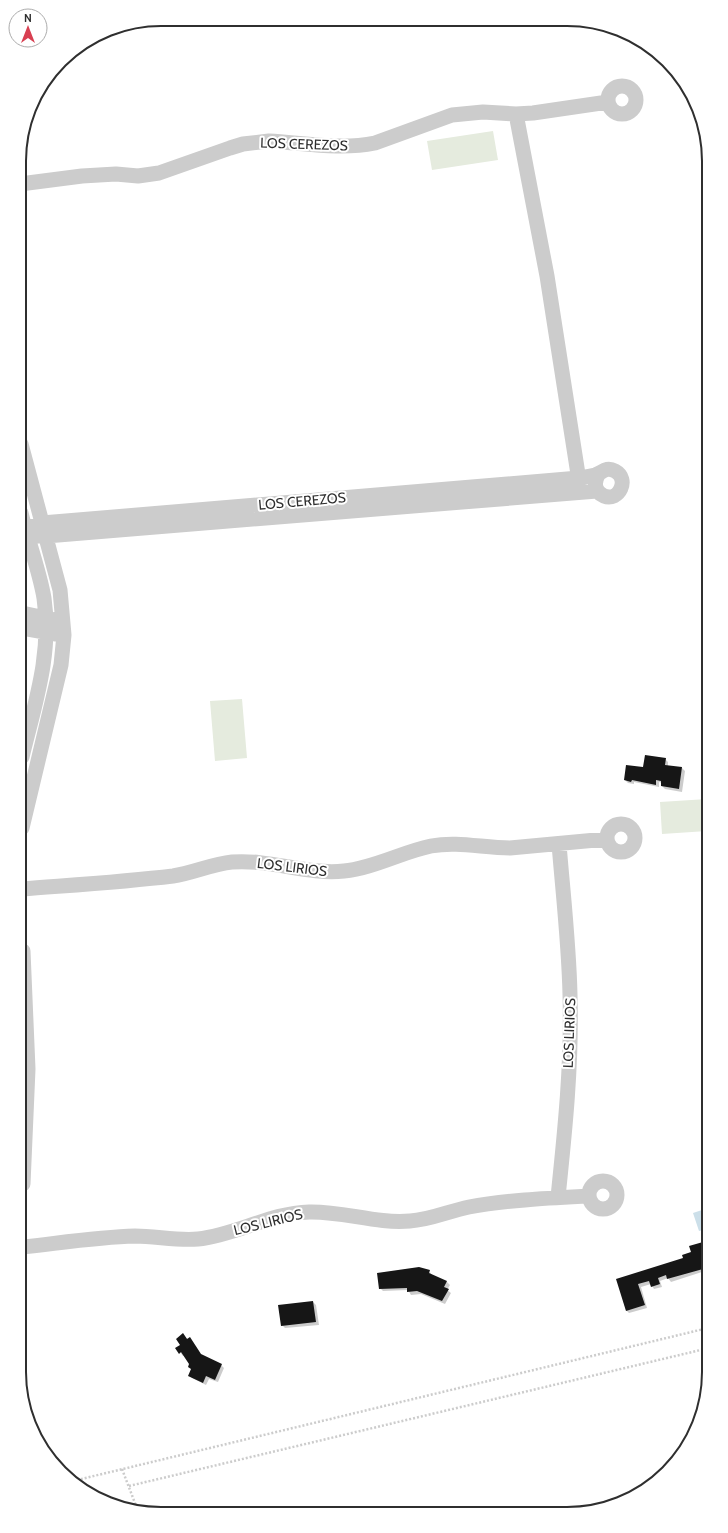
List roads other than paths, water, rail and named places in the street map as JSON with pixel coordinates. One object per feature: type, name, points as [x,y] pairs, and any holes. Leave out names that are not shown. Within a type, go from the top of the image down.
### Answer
[{"type":"street","name":"LOS CEREZOS","points":[[26,183],[82,176],[116,174],[138,176],[159,173],[230,148],[256,142],[269,141],[348,147],[381,140],[452,115],[483,112],[516,114],[534,113],[608,102]]},
{"type":"street","points":[[516,114],[549,291],[580,485]]},
{"type":"street","points":[[26,463],[60,590],[64,628],[61,664],[26,811]]},
{"type":"street","name":"LOS CEREZOS","points":[[26,532],[580,485],[597,491],[604,496],[612,496],[620,491],[622,483],[620,475],[613,470],[605,470],[580,485]]},
{"type":"street","points":[[597,491],[595,483],[598,474]]},
{"type":"street","points":[[26,532],[41,584],[46,626],[45,664],[26,741]]},
{"type":"street","points":[[26,616],[46,626]]},
{"type":"street","points":[[26,628],[46,626],[64,628]]},
{"type":"street","name":"LOS LIRIOS","points":[[26,889],[175,876],[237,862],[253,862],[320,871],[344,871],[370,866],[417,850],[447,844],[498,848],[607,839]]},
{"type":"street","name":"LOS LIRIOS","points":[[558,1197],[565,1114],[570,1023],[569,965],[559,844]]},
{"type":"street","name":"LOS LIRIOS","points":[[26,1246],[145,1236],[185,1240],[209,1238],[298,1212],[319,1212],[387,1221],[412,1221],[471,1207],[558,1197],[589,1196]]},
{"type":"water","points":[[702,1210],[702,1230],[699,1231],[693,1213]]}]
